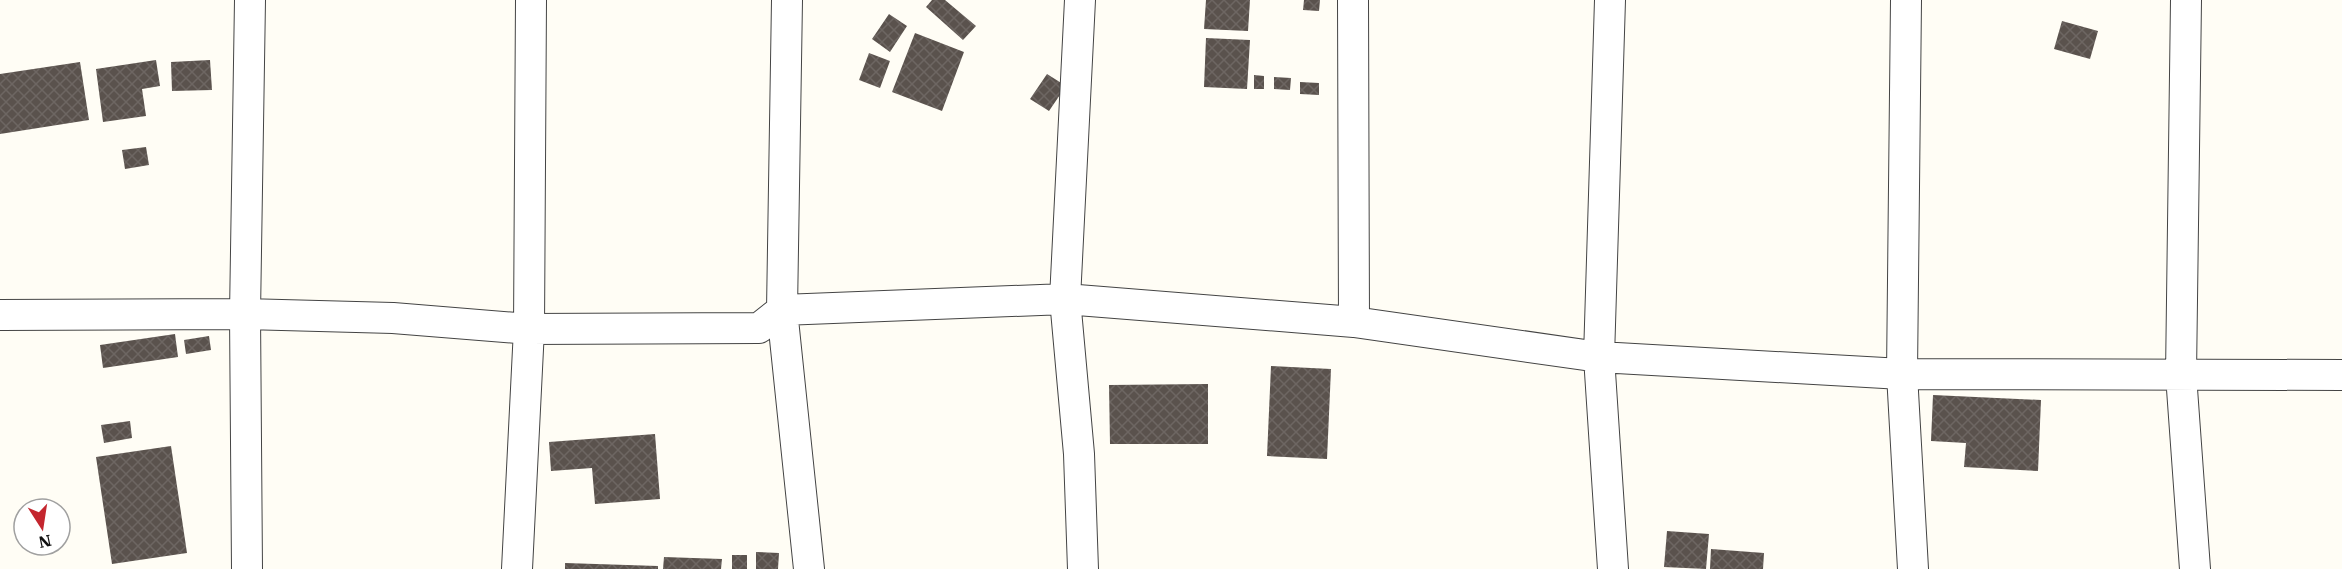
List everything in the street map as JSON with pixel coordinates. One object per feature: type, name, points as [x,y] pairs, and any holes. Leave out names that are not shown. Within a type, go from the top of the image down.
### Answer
[{"type":"street","points":[[247,569],[245,314],[250,0]]},
{"type":"street","points":[[518,569],[529,329],[531,0]]},
{"type":"street","points":[[787,0],[782,310],[809,569]]},
{"type":"street","points":[[1080,0],[1065,299],[1079,454],[1083,569]]},
{"type":"street","points":[[1353,0],[1354,322]]},
{"type":"street","points":[[1610,0],[1599,357],[1613,569]]},
{"type":"street","points":[[1906,0],[1902,374],[1913,569]]},
{"type":"street","points":[[2186,0],[2181,375],[2195,569]]},
{"type":"street","points":[[0,315],[245,314],[393,318],[529,329],[759,328],[782,310],[1065,299],[1354,322],[1599,357],[1902,374],[2342,375]]},
{"type":"building","points":[[932,0],[945,0],[976,26],[963,40],[926,7]]},
{"type":"building","points":[[1206,0],[1250,0],[1248,31],[1204,29]]},
{"type":"building","points":[[1304,0],[1320,0],[1319,11],[1303,10]]},
{"type":"building","points":[[889,14],[907,26],[890,52],[872,39]]},
{"type":"building","points":[[2062,21],[2098,31],[2090,59],[2054,49]]},
{"type":"building","points":[[915,33],[964,52],[942,111],[892,92]]},
{"type":"building","points":[[1206,38],[1250,40],[1247,89],[1204,87]]},
{"type":"building","points":[[869,53],[890,61],[880,88],[859,80]]},
{"type":"building","points":[[156,60],[160,86],[142,89],[146,116],[103,122],[96,69]]},
{"type":"building","points":[[210,60],[212,90],[172,91],[171,62]]},
{"type":"building","points":[[80,62],[89,120],[0,134],[0,74]]},
{"type":"building","points":[[1047,74],[1066,86],[1049,111],[1030,99]]},
{"type":"building","points":[[1254,75],[1264,76],[1264,89],[1254,89]]},
{"type":"building","points":[[1274,77],[1291,78],[1290,90],[1274,89]]},
{"type":"building","points":[[1300,82],[1319,83],[1319,95],[1300,94]]},
{"type":"building","points":[[146,147],[149,165],[125,169],[122,150]]},
{"type":"building","points":[[175,334],[178,357],[103,368],[100,345]]},
{"type":"building","points":[[209,336],[211,350],[186,354],[184,340]]},
{"type":"building","points":[[1271,366],[1331,369],[1327,459],[1267,456]]},
{"type":"building","points":[[1208,384],[1208,444],[1110,444],[1109,385]]},
{"type":"building","points":[[1933,395],[2041,400],[2038,471],[1964,467],[1966,443],[1931,441]]},
{"type":"building","points":[[130,421],[132,438],[104,443],[101,425]]},
{"type":"building","points":[[655,434],[660,499],[595,504],[592,468],[551,471],[549,442]]},
{"type":"building","points":[[171,446],[187,553],[112,564],[96,457]]},
{"type":"building","points":[[1667,531],[1709,534],[1706,569],[1664,567]]},
{"type":"building","points":[[1711,549],[1764,553],[1763,569],[1710,569]]},
{"type":"building","points":[[756,552],[779,553],[778,569],[756,569]]},
{"type":"building","points":[[732,555],[747,555],[747,569],[732,569]]},
{"type":"building","points":[[664,557],[722,559],[721,569],[663,569]]},
{"type":"building","points":[[565,563],[658,566],[658,569],[565,569]]}]
